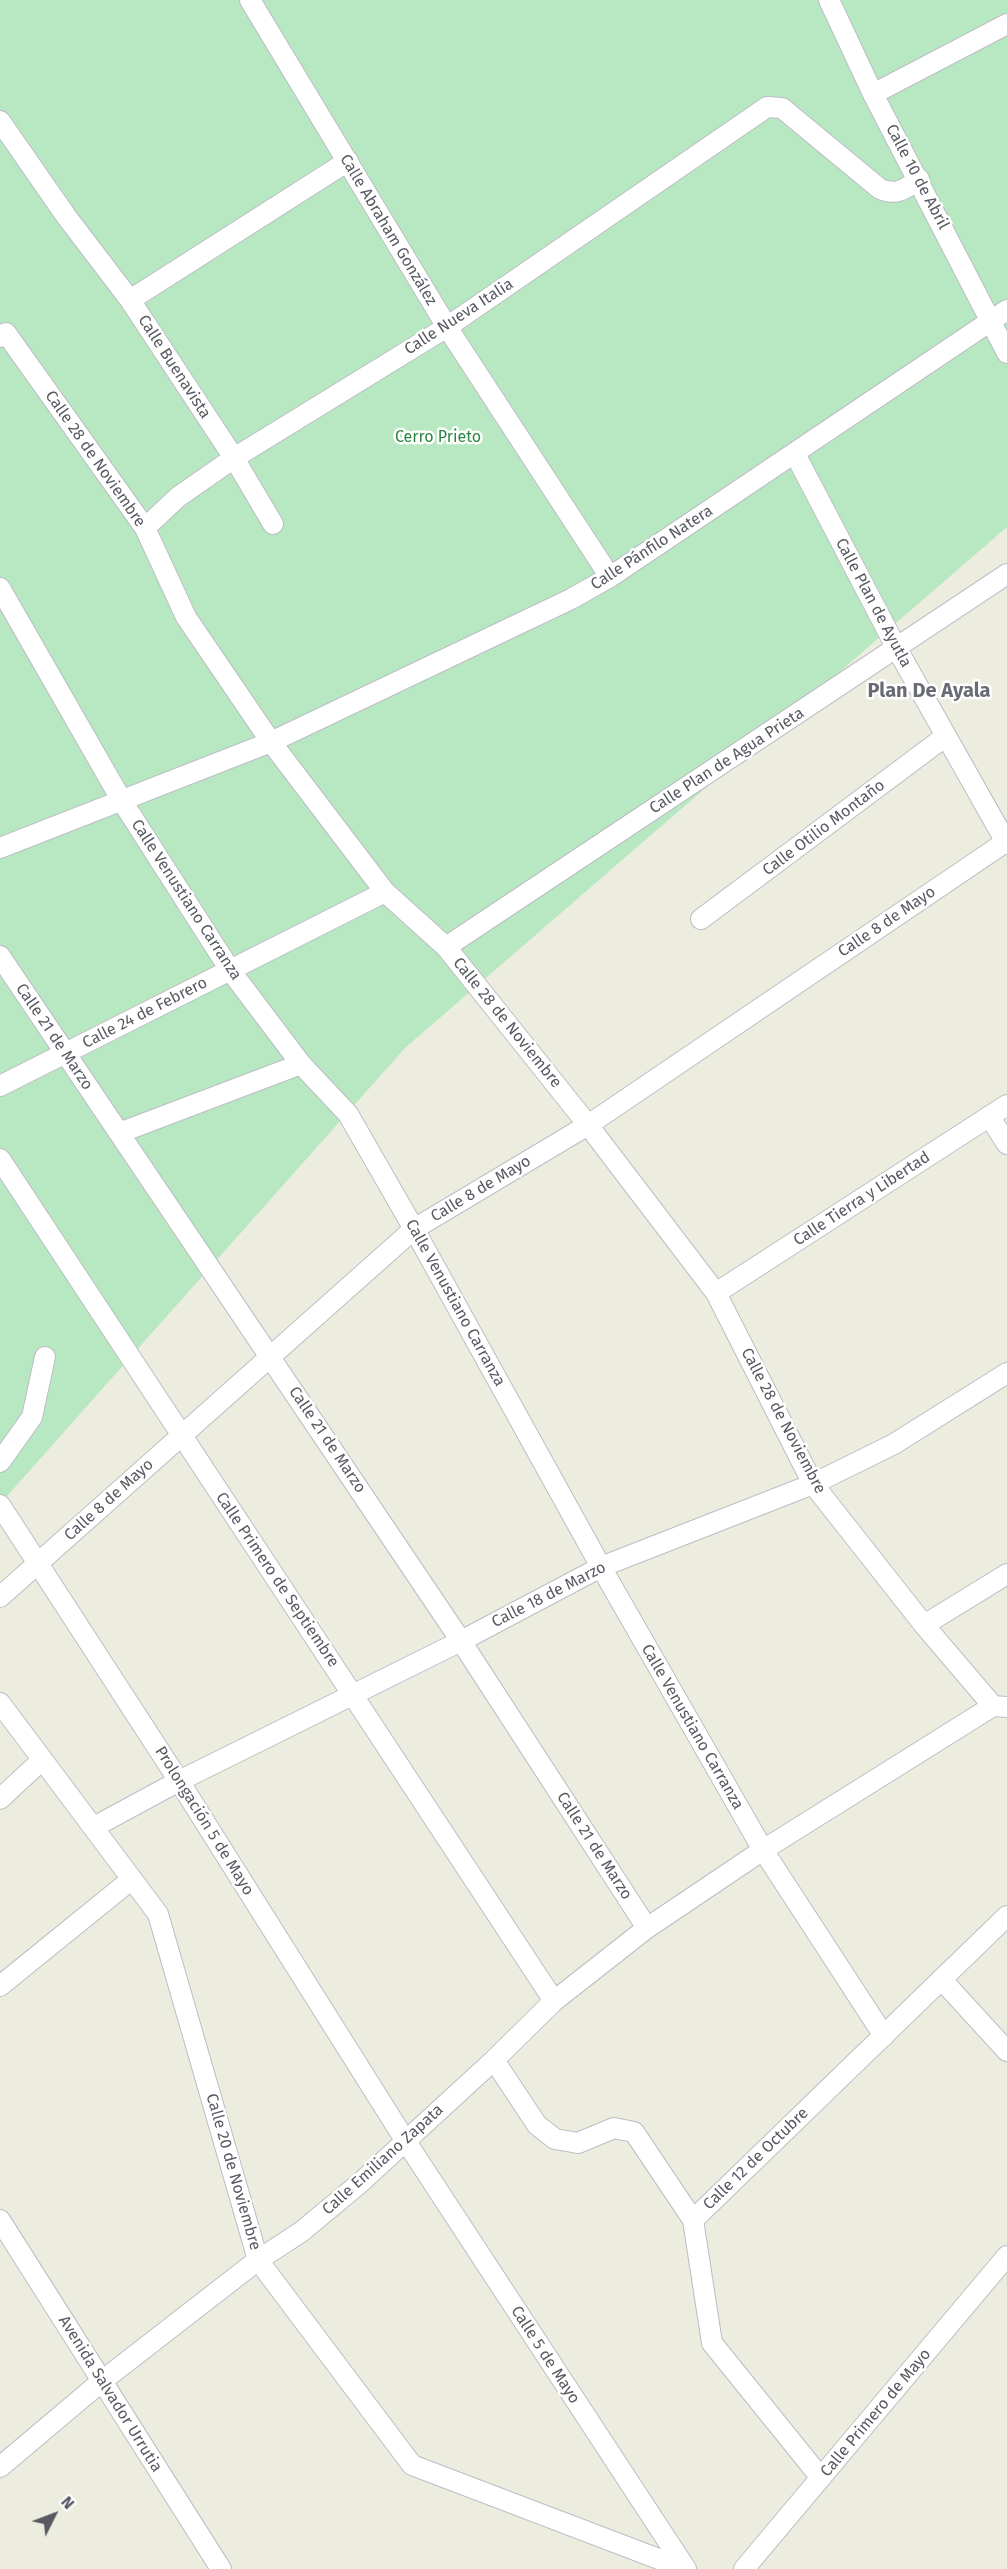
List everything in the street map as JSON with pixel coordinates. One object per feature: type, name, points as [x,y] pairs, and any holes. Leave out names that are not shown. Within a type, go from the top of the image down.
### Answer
[{"type":"street","name":"Calle Abraham González","points":[[250,0],[447,327],[610,577]]},
{"type":"street","name":"Calle 10 de Abril","points":[[829,0],[873,94],[919,180],[999,316],[1007,354]]},
{"type":"street","points":[[873,94],[1007,24]]},
{"type":"street","name":"Calle Nueva Italia","points":[[145,528],[178,497],[234,458],[447,327],[767,107],[782,108],[880,189],[890,193],[900,192],[919,180]]},
{"type":"street","name":"Calle Buenavista","points":[[0,121],[66,216],[130,300],[234,458],[273,524]]},
{"type":"street","points":[[130,300],[348,161]]},
{"type":"street","name":"Calle Pánfilo Natera","points":[[0,848],[271,742],[571,599],[610,577],[999,316]]},
{"type":"street","name":"Calle 28 de Noviembre","points":[[3,335],[145,528],[186,617],[271,742],[385,892],[446,947],[588,1125],[716,1293],[813,1484],[924,1625],[1000,1707]]},
{"type":"street","name":"Calle Plan de Ayutla","points":[[795,454],[897,649],[1006,842]]},
{"type":"street","name":"Calle Plan de Agua Prieta","points":[[446,947],[1007,574]]},
{"type":"street","name":"Calle Venustiano Carranza","points":[[0,588],[122,801],[230,970],[301,1064],[348,1114],[601,1567],[763,1850],[884,2036]]},
{"type":"street","name":"Calle Otilio Montaño","points":[[701,919],[946,736]]},
{"type":"street","name":"Calle 8 de Mayo","points":[[0,1597],[414,1229],[588,1125],[1006,842]]},
{"type":"street","name":"Calle 24 de Febrero","points":[[0,1086],[385,892]]},
{"type":"street","name":"Calle 21 de Marzo","points":[[0,956],[461,1641],[647,1928]]},
{"type":"street","points":[[119,1133],[301,1064]]},
{"type":"street","name":"Calle Tierra y Libertad","points":[[716,1293],[1007,1105]]},
{"type":"street","points":[[989,1116],[1007,1144]]},
{"type":"street","name":"Calle Primero de Septiembre","points":[[0,1159],[554,2001]]},
{"type":"street","points":[[0,1462],[32,1417],[45,1357]]},
{"type":"street","name":"Calle 18 de Marzo","points":[[94,1827],[179,1780],[461,1641],[601,1567],[813,1484],[894,1444],[1007,1372]]},
{"type":"street","name":"Prolongación 5 de Mayo","points":[[0,1505],[179,1780],[405,2140]]},
{"type":"street","points":[[924,1625],[1007,1574]]},
{"type":"street","name":"Calle 20 de Noviembre","points":[[0,1703],[158,1914],[258,2260],[412,2465],[686,2569]]},
{"type":"street","name":"Calle Emiliano Zapata","points":[[0,2467],[102,2382],[258,2260],[302,2232],[360,2183],[494,2060],[554,2001],[647,1928],[763,1850],[1000,1707]]},
{"type":"street","points":[[0,1798],[42,1760]]},
{"type":"street","points":[[0,1986],[132,1879]]},
{"type":"street","name":"Calle 12 de Octubre","points":[[821,2478],[712,2343],[693,2220],[1007,1916]]},
{"type":"street","points":[[941,1979],[1007,2051]]},
{"type":"street","points":[[494,2060],[537,2125],[555,2139],[578,2143],[614,2128],[634,2132],[693,2220]]},
{"type":"street","name":"Calle 5 de Mayo","points":[[405,2140],[686,2569]]},
{"type":"street","name":"Avenida Salvador Urrutia","points":[[0,2220],[221,2569]]},
{"type":"street","name":"Calle Primero de Mayo","points":[[744,2569],[1007,2256]]},
{"type":"green space","name":"Cerro Prieto","points":[[0,0],[1007,0],[1007,527],[405,1048],[0,1504]]},
{"type":"district","name":"Plan De Ayala","points":[[929,691]]}]
